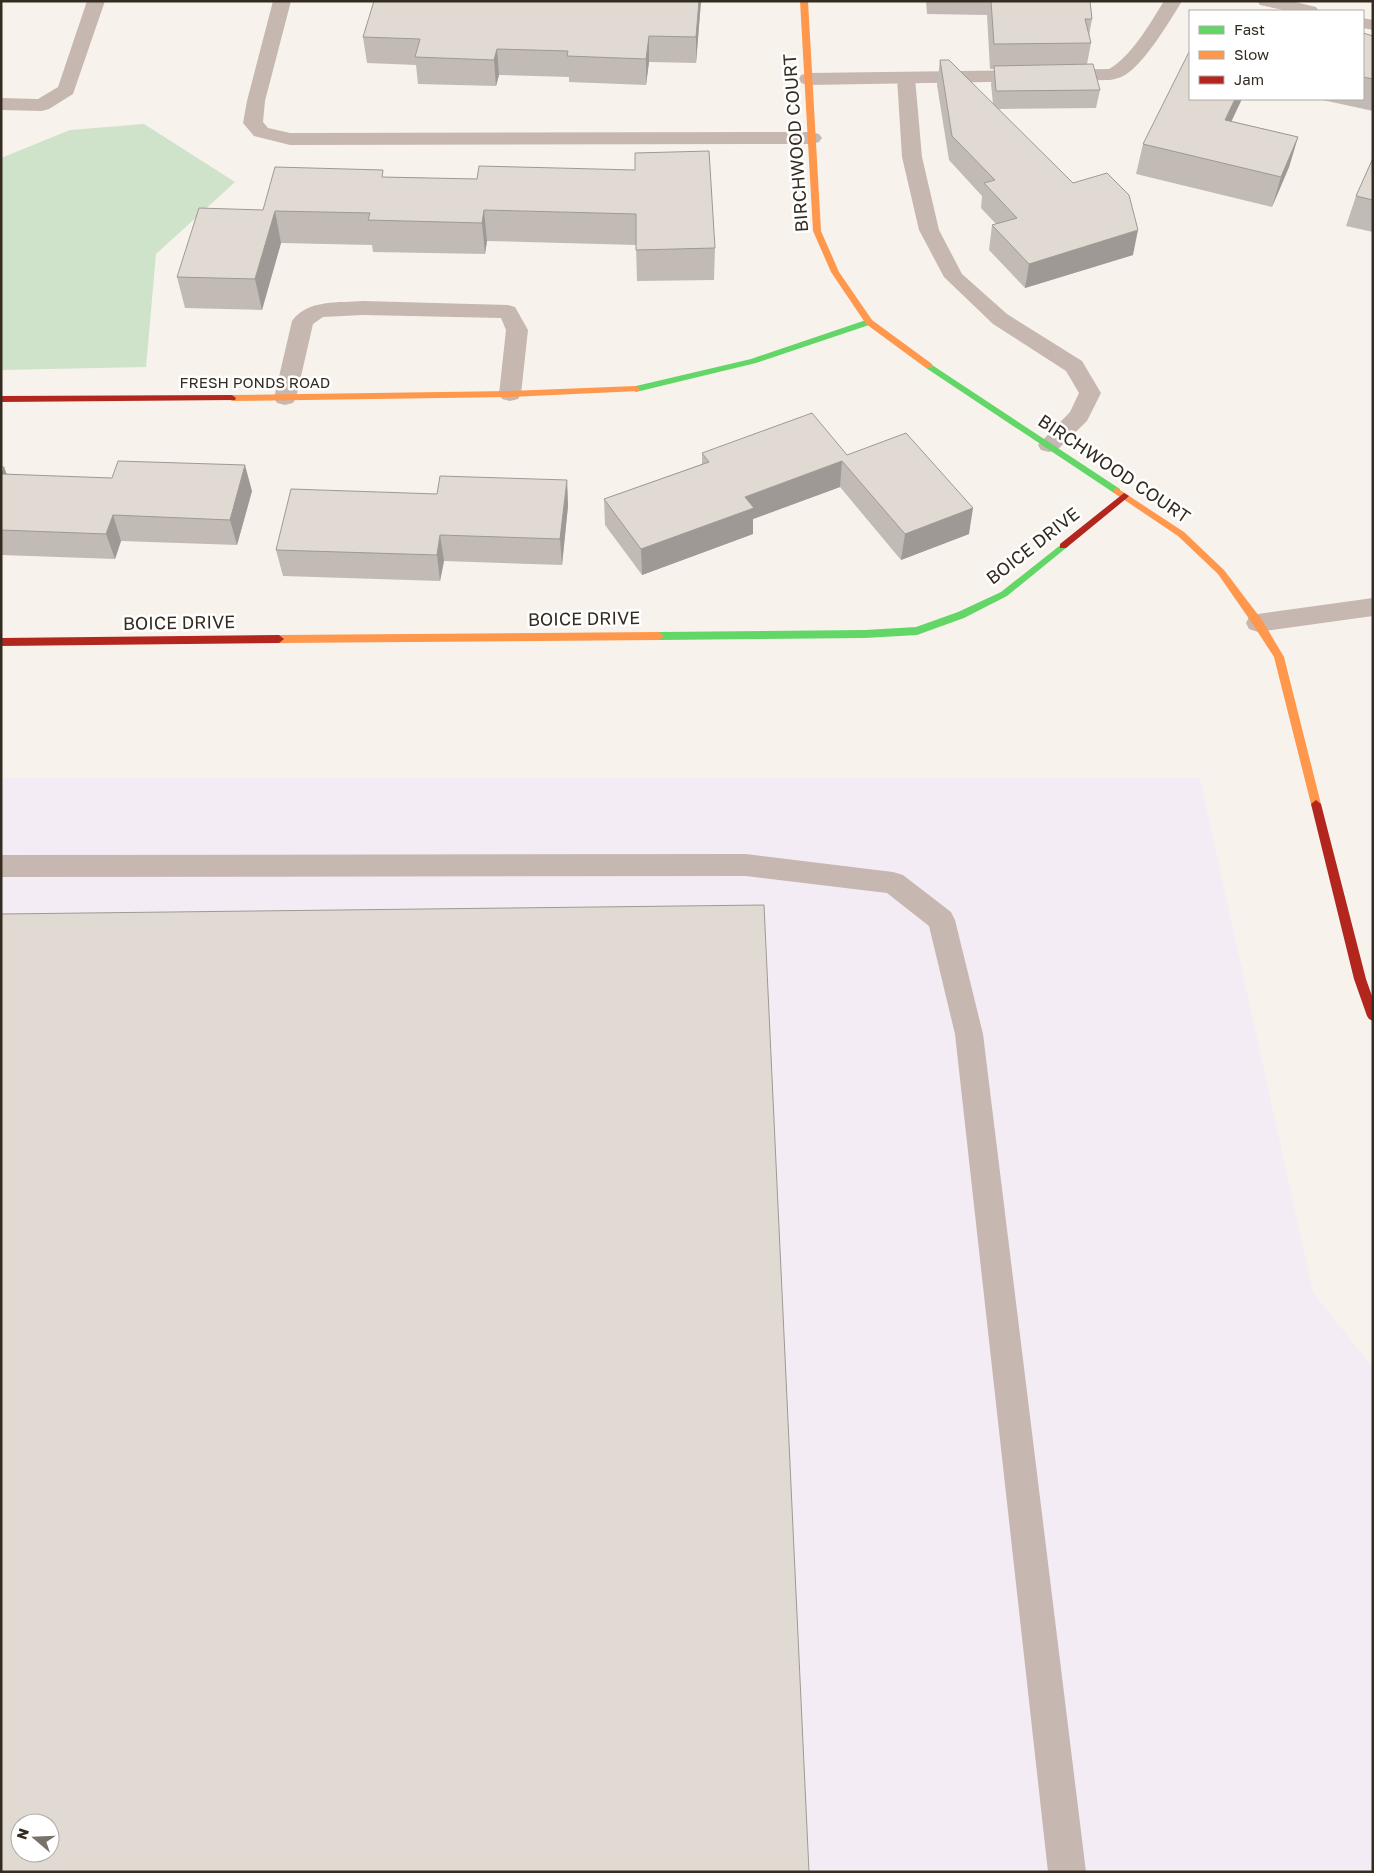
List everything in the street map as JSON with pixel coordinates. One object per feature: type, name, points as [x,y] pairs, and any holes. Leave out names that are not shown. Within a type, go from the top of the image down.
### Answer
[{"type":"street","points":[[1,104],[42,105],[66,90],[96,1]]},
{"type":"street","points":[[282,1],[256,102],[253,123],[261,132],[275,137],[290,139],[382,140],[812,138]]},
{"type":"street","name":"BIRCHWOOD COURT","points":[[804,1],[817,231],[835,272],[868,322],[920,360],[1181,534],[1221,572],[1258,623],[1279,657],[1360,979],[1373,1016]]},
{"type":"street","points":[[808,79],[1115,73],[1126,67],[1163,19],[1173,1]]},
{"type":"street","points":[[1266,1],[1306,10]]},
{"type":"street","points":[[906,78],[912,157],[929,230],[954,277],[1000,319],[1074,366],[1090,393],[1080,416],[1049,445]]},
{"type":"street","points":[[285,398],[303,322],[318,311],[363,308],[508,312],[518,330],[510,394],[642,389],[753,361],[868,322]]},
{"type":"street","name":"FRESH PONDS ROAD","points":[[1,399],[285,398],[510,394]]},
{"type":"street","name":"BOICE DRIVE","points":[[1,642],[846,634],[917,631],[961,615],[1004,594],[1124,496]]},
{"type":"street","points":[[1258,623],[1373,607]]},
{"type":"street","points":[[1,866],[746,864],[893,883],[941,920],[969,1034],[1067,1872]]},
{"type":"shaded area","points":[[1,778],[1200,778],[1313,1292],[1373,1368],[1373,1872],[1,1872]]},
{"type":"green space","points":[[144,124],[235,182],[156,254],[146,367],[1,370],[1,158],[70,130]]},
{"type":"building","points":[[374,1],[699,1],[696,37],[649,36],[646,59],[567,56],[568,51],[497,49],[494,60],[415,57],[420,39],[363,37]]},
{"type":"building","points":[[991,1],[1090,1],[1092,19],[1085,19],[1091,43],[994,44]]},
{"type":"building","points":[[1364,33],[1373,36],[1373,79],[1364,77]]},
{"type":"building","points":[[1189,52],[1189,100],[1235,100],[1225,120],[1298,137],[1281,177],[1143,144]]},
{"type":"building","points":[[940,60],[949,60],[1073,183],[1107,173],[1129,195],[1138,230],[1029,264],[992,225],[1017,218],[984,183],[995,180],[952,136]]},
{"type":"building","points":[[1093,64],[1100,90],[996,91],[994,66]]},
{"type":"building","points":[[709,151],[715,248],[636,250],[636,214],[484,210],[482,223],[368,220],[370,213],[275,211],[255,279],[177,277],[199,208],[263,210],[275,167],[383,170],[382,177],[477,179],[479,166],[635,170],[635,153]]},
{"type":"building","points":[[1373,158],[1373,200],[1356,196]]},
{"type":"building","points":[[812,413],[847,455],[906,433],[973,508],[905,534],[842,461],[745,497],[754,508],[641,549],[604,499],[709,462],[702,453]]},
{"type":"building","points":[[118,461],[245,465],[230,520],[113,515],[106,534],[1,530],[1,467],[4,467],[2,474],[112,478]]},
{"type":"building","points":[[440,476],[567,480],[560,539],[440,535],[437,555],[276,550],[291,489],[437,494]]},
{"type":"building","points":[[764,905],[809,1872],[1,1872],[1,914]]},
{"type":"traffic: fast","points":[[636,389],[753,361],[869,322]]},
{"type":"traffic: fast","points":[[929,366],[1117,491]]},
{"type":"traffic: fast","points":[[659,636],[865,634],[917,631],[961,615],[1004,594],[1063,546]]},
{"type":"traffic: slow","points":[[804,1],[817,231],[835,272],[869,322],[929,366]]},
{"type":"traffic: slow","points":[[232,398],[510,394],[636,389]]},
{"type":"traffic: slow","points":[[1117,491],[1181,534],[1221,572],[1258,623],[1279,657],[1316,804]]},
{"type":"traffic: slow","points":[[279,639],[659,636]]},
{"type":"traffic: jam","points":[[1,399],[232,398]]},
{"type":"traffic: jam","points":[[1063,546],[1124,496]]},
{"type":"traffic: jam","points":[[1,642],[279,639]]},
{"type":"traffic: jam","points":[[1316,804],[1360,979],[1373,1016]]}]
